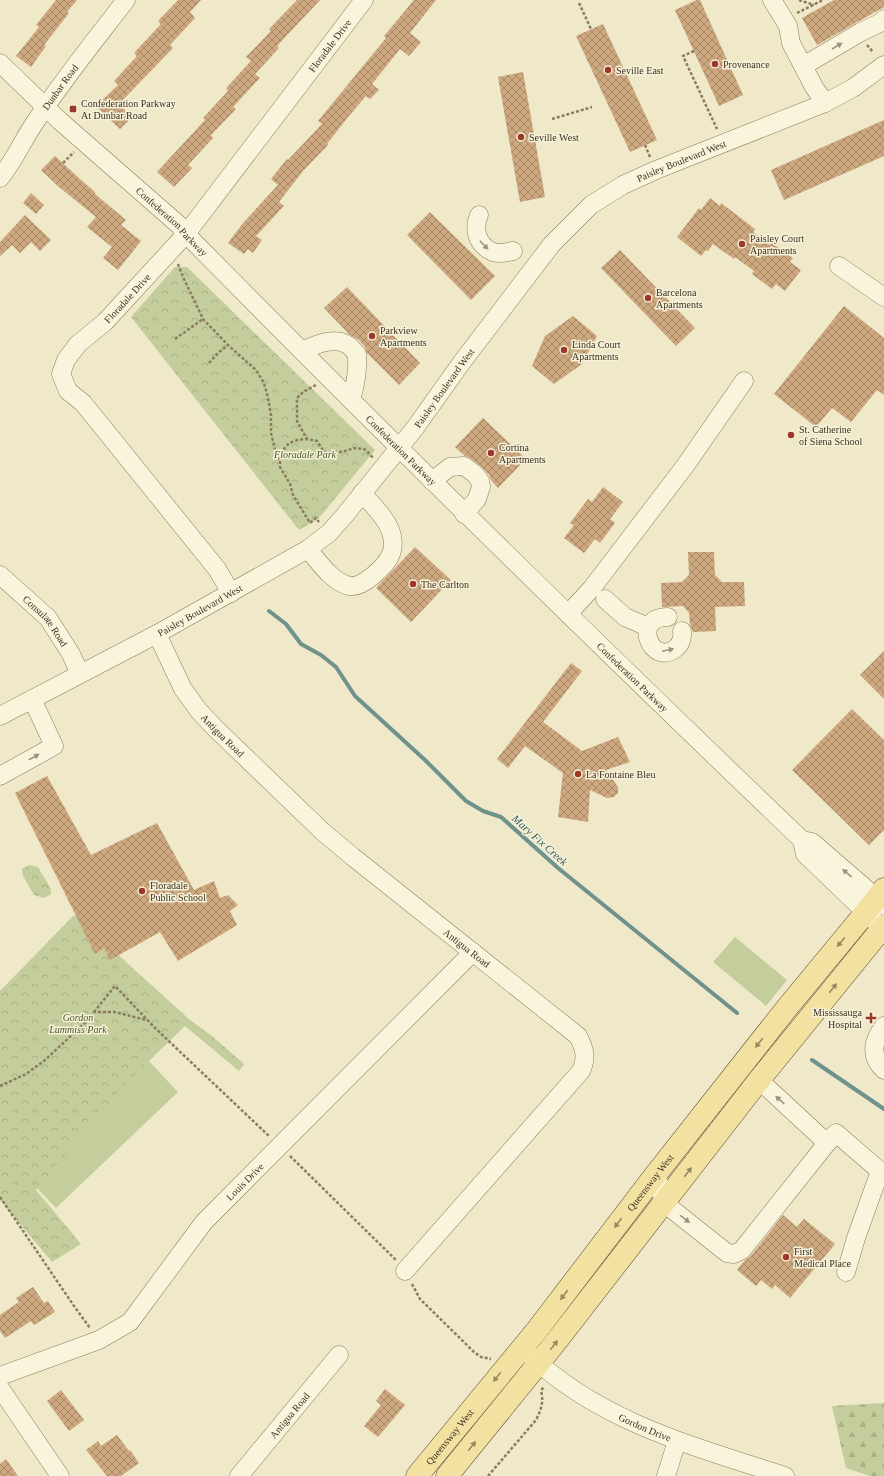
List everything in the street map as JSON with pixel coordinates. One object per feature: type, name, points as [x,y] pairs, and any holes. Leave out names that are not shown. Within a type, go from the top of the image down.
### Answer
[{"type":"main road","name":"Queensway West","points":[[417,1476],[522,1347],[786,1009],[877,902]]},
{"type":"main road","points":[[447,1476],[539,1364],[759,1080],[883,928]]},
{"type":"street","name":"Dunbar Road","points":[[0,178],[56,90],[126,0]]},
{"type":"street","name":"Floradale Drive","points":[[231,593],[217,569],[83,403],[68,391],[61,374],[66,360],[78,344],[105,322],[186,234],[364,0]]},
{"type":"street","points":[[767,1],[784,19],[788,26],[791,43],[825,103]]},
{"type":"street","points":[[767,1],[779,32],[791,43]]},
{"type":"street","points":[[803,66],[884,20]]},
{"type":"street","name":"Confederation Parkway","points":[[0,63],[60,121],[179,224],[186,234],[464,514],[802,840],[812,842],[877,902],[883,928]]},
{"type":"street","name":"Paisley Boulevard West","points":[[0,716],[157,634],[308,549],[330,534],[415,428],[462,362],[552,244],[591,205],[623,185],[656,170],[825,103],[854,88],[884,65]]},
{"type":"street","points":[[479,216],[476,222],[476,230],[478,238],[486,247],[492,252],[503,253],[513,251]]},
{"type":"street","points":[[839,266],[884,297]]},
{"type":"street","points":[[302,352],[316,345],[332,341],[348,345],[357,354],[358,366],[356,385],[351,400]]},
{"type":"street","points":[[568,614],[592,588],[685,466],[744,381]]},
{"type":"street","points":[[432,481],[450,467],[464,466],[475,474],[481,487],[477,499],[464,514]]},
{"type":"street","points":[[308,549],[332,576],[341,583],[350,586],[360,584],[373,577],[391,555],[393,547],[392,536],[383,518],[362,493]]},
{"type":"street","name":"Consulate Road","points":[[0,575],[48,618],[71,654],[80,674]]},
{"type":"street","points":[[606,599],[625,617],[648,627]]},
{"type":"street","points":[[668,617],[656,619],[648,627],[647,639],[650,644],[654,648],[664,652],[670,651],[679,645],[682,639],[682,631]]},
{"type":"street","name":"Antigua Road","points":[[157,634],[183,689],[199,711],[216,729],[323,832],[352,857],[578,1036],[583,1046],[585,1062],[581,1071],[406,1271]]},
{"type":"street","points":[[0,776],[54,746],[32,700]]},
{"type":"street","name":"Louis Drive","points":[[0,1376],[99,1340],[130,1322],[204,1222],[473,952]]},
{"type":"street","points":[[884,1026],[877,1034],[874,1042],[875,1058],[884,1070]]},
{"type":"street","points":[[759,1080],[827,1143]]},
{"type":"street","points":[[656,1174],[664,1203],[727,1253],[734,1254],[742,1250],[836,1133],[880,1170],[856,1238],[846,1272]]},
{"type":"street","name":"Gordon Drive","points":[[522,1347],[539,1364],[568,1387],[594,1403],[677,1441],[785,1476]]},
{"type":"street","name":"Antigua Road","points":[[239,1476],[340,1355]]},
{"type":"street","points":[[0,1388],[60,1476]]},
{"type":"street","points":[[666,1476],[677,1441]]},
{"type":"path","points":[[799,0],[814,6]]},
{"type":"path","points":[[784,19],[814,6],[823,0]]},
{"type":"path","points":[[578,3],[591,29]]},
{"type":"path","points":[[694,51],[683,56],[717,129]]},
{"type":"path","points":[[552,119],[592,107]]},
{"type":"path","points":[[63,163],[77,149]]},
{"type":"path","points":[[174,248],[183,277],[203,319],[228,345],[256,370],[264,383],[271,415],[271,433],[276,454],[280,460]]},
{"type":"path","points":[[175,339],[203,319]]},
{"type":"path","points":[[209,363],[228,345]]},
{"type":"path","points":[[307,439],[297,421],[297,398],[303,392],[329,378]]},
{"type":"path","points":[[330,534],[316,518],[310,523],[293,495],[290,484],[280,467],[282,450],[289,443],[307,439],[317,441],[324,452],[342,452],[354,448],[364,449],[382,468]]},
{"type":"path","points":[[0,1086],[26,1074],[44,1061],[89,1018],[115,986],[276,1150],[392,1256],[406,1271],[420,1299],[474,1352],[481,1357],[496,1360]]},
{"type":"path","points":[[94,1012],[115,1012],[147,1020]]},
{"type":"path","points":[[0,1197],[74,1306],[99,1340]]},
{"type":"path","points":[[488,1476],[536,1420],[541,1410],[543,1401],[541,1391]]},
{"type":"green space","name":"Floradale Park","points":[[175,267],[187,267],[375,450],[319,518],[299,530],[131,317]]},
{"type":"green space","points":[[29,865],[38,867],[51,889],[51,894],[44,898],[34,895],[23,876],[22,869]]},
{"type":"green space","name":"Gordon Lummiss Park","points":[[74,915],[190,1020],[212,1036],[244,1064],[239,1071],[185,1026],[127,1082],[36,1190],[81,1244],[52,1262],[0,1200],[0,991]]},
{"type":"green space","points":[[735,937],[787,980],[766,1006],[713,962]]},
{"type":"green space","points":[[113,1023],[178,1092],[56,1208],[0,1149]]},
{"type":"green space","points":[[884,1403],[884,1476],[870,1476],[846,1468],[832,1406]]},
{"type":"building","points":[[56,0],[77,0],[67,12],[69,13],[44,45],[46,46],[31,67],[16,56],[39,27],[36,25]]},
{"type":"building","points":[[178,0],[201,0],[190,12],[195,18],[170,45],[173,48],[119,104],[132,117],[120,129],[96,106],[118,85],[114,81],[137,56],[134,53],[161,24],[158,21]]},
{"type":"building","points":[[297,0],[320,0],[277,46],[279,48],[255,74],[260,78],[233,107],[236,109],[211,135],[213,138],[188,165],[192,168],[174,187],[157,172],[205,120],[203,118],[228,91],[226,88],[251,61],[246,57],[271,31],[269,29]]},
{"type":"building","points":[[414,0],[436,0],[410,33],[421,42],[409,56],[400,49],[372,84],[379,90],[370,99],[366,96],[327,144],[328,145],[303,171],[279,202],[284,206],[256,236],[262,240],[253,253],[248,249],[244,254],[228,243],[243,223],[278,185],[271,179],[287,159],[288,160],[322,124],[318,121],[386,38],[384,36]]},
{"type":"building","name":"Provenance","points":[[700,0],[743,95],[719,106],[675,10]]},
{"type":"building","points":[[834,0],[884,0],[884,7],[817,45],[802,18]]},
{"type":"building","name":"Seville East","points":[[603,24],[657,140],[630,152],[576,36]]},
{"type":"building","name":"Seville West","points":[[523,72],[545,197],[520,202],[498,77]]},
{"type":"building","points":[[884,120],[884,156],[784,200],[771,170]]},
{"type":"building","points":[[55,156],[95,192],[95,194],[126,220],[121,225],[141,241],[118,270],[103,258],[112,247],[87,227],[96,217],[59,187],[41,170]]},
{"type":"building","points":[[31,193],[44,205],[36,214],[23,203]]},
{"type":"building","name":"Paisley Court Apartments","points":[[710,198],[720,206],[721,203],[755,229],[753,232],[770,245],[772,243],[793,258],[790,262],[801,270],[785,291],[776,284],[772,289],[752,274],[754,271],[735,257],[734,259],[713,244],[708,251],[706,250],[701,256],[677,237],[699,208],[701,210]]},
{"type":"building","points":[[430,212],[495,276],[471,300],[407,235]]},
{"type":"building","points":[[25,215],[51,240],[40,251],[31,242],[20,253],[12,245],[0,256],[0,242]]},
{"type":"building","name":"Barcelona Apartments","points":[[620,250],[695,328],[676,346],[601,268]]},
{"type":"building","name":"Parkview Apartments","points":[[347,287],[420,363],[399,385],[367,353],[365,347],[359,340],[349,334],[324,308]]},
{"type":"building","points":[[844,306],[884,338],[884,395],[877,390],[851,422],[832,408],[816,427],[774,394]]},
{"type":"building","name":"Linda Court Apartments","points":[[573,316],[597,336],[582,364],[554,384],[532,366],[545,336]]},
{"type":"building","name":"Cortina Apartments","points":[[483,418],[526,459],[498,488],[481,466],[465,456],[455,447]]},
{"type":"building","points":[[603,487],[623,502],[610,519],[615,523],[600,543],[595,539],[584,553],[564,538],[574,525],[570,523],[588,499],[592,502]]},
{"type":"building","name":"The Carlton","points":[[415,547],[451,580],[411,622],[376,588]]},
{"type":"building","points":[[688,552],[714,552],[715,575],[722,582],[744,582],[745,606],[715,607],[716,631],[693,632],[690,624],[689,613],[683,606],[662,607],[661,583],[682,582],[689,575]]},
{"type":"building","points":[[884,651],[884,699],[860,675]]},
{"type":"building","name":"La Fontaine Bleu","points":[[571,663],[582,671],[543,722],[582,751],[618,737],[630,762],[606,770],[618,787],[618,793],[614,797],[607,798],[590,790],[588,822],[558,817],[563,773],[525,746],[508,768],[497,759]]},
{"type":"building","points":[[852,709],[884,740],[884,830],[869,845],[792,770]]},
{"type":"building","points":[[47,776],[91,855],[157,823],[194,890],[214,881],[220,898],[228,895],[238,905],[230,911],[237,925],[178,961],[160,932],[110,960],[104,948],[95,954],[15,793]]},
{"type":"building","name":"First Medical Place","points":[[783,1215],[797,1227],[804,1219],[835,1244],[790,1298],[775,1285],[772,1289],[761,1280],[756,1286],[737,1270],[745,1260],[750,1257]]},
{"type":"building","points":[[33,1287],[44,1303],[48,1301],[55,1312],[34,1325],[31,1321],[5,1338],[0,1331],[0,1315],[19,1302],[16,1298]]},
{"type":"building","points":[[385,1389],[405,1405],[378,1437],[364,1426],[381,1405],[376,1401]]},
{"type":"building","points":[[61,1390],[84,1420],[69,1431],[47,1401]]},
{"type":"building","points":[[117,1435],[139,1463],[121,1476],[107,1476],[86,1450],[98,1441],[101,1446]]},
{"type":"building","points":[[6,1459],[18,1476],[0,1476],[0,1464]]},
{"type":"waterway","name":"Mary Fix Creek","points":[[269,611],[286,624],[301,644],[321,655],[336,667],[355,696],[425,760],[466,801],[483,811],[501,817],[558,868],[737,1013]]},
{"type":"waterway","name":"Mary Fix Creek","points":[[812,1060],[884,1109]]},
{"type":"place","name":"Provenance","points":[[715,64]]},
{"type":"place","name":"Seville East","points":[[608,70]]},
{"type":"place","name":"Confederation Parkway At Dunbar Road","points":[[73,109]]},
{"type":"place","name":"Seville West","points":[[521,137]]},
{"type":"place","name":"Paisley Court Apartments","points":[[742,244]]},
{"type":"place","name":"Barcelona Apartments","points":[[648,298]]},
{"type":"place","name":"Parkview Apartments","points":[[372,336]]},
{"type":"place","name":"Linda Court Apartments","points":[[564,350]]},
{"type":"place","name":"St. Catherine of Siena School","points":[[791,435]]},
{"type":"place","name":"Cortina Apartments","points":[[491,453]]},
{"type":"place","name":"The Carlton","points":[[413,584]]},
{"type":"place","name":"La Fontaine Bleu","points":[[578,774]]},
{"type":"place","name":"Floradale Public School","points":[[142,891]]},
{"type":"place","name":"Mississauga Hospital","points":[[871,1018]]},
{"type":"place","name":"First Medical Place","points":[[786,1257]]}]
